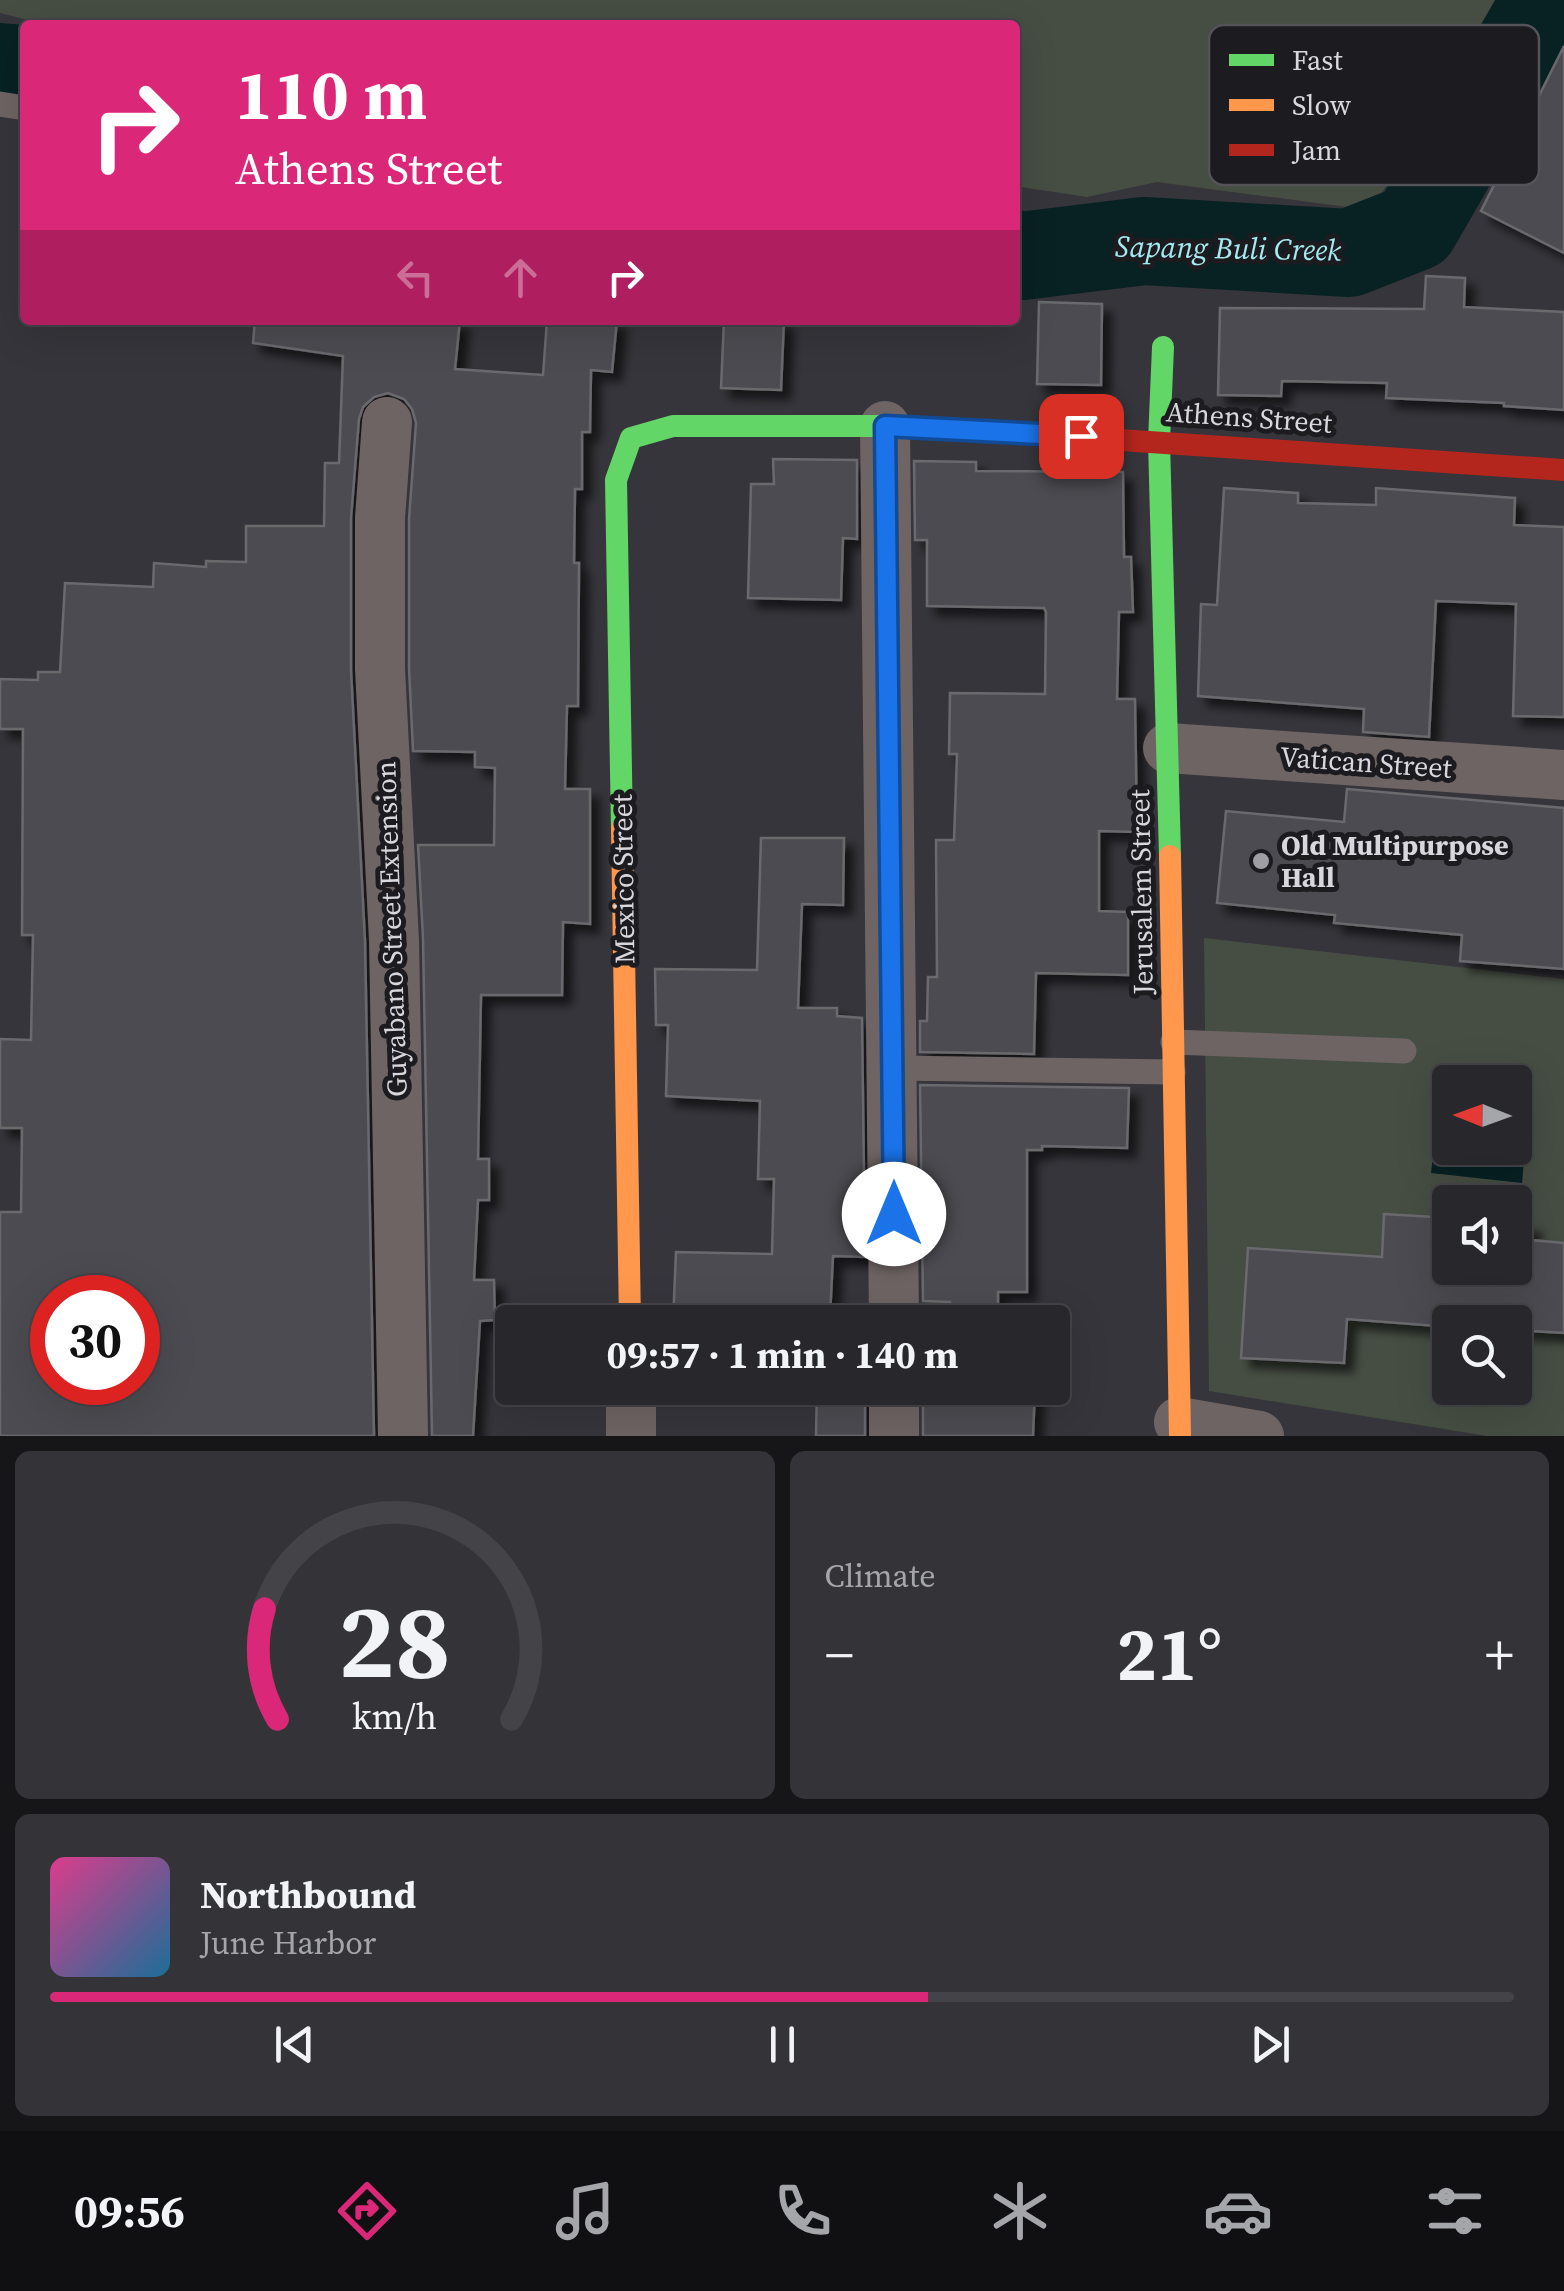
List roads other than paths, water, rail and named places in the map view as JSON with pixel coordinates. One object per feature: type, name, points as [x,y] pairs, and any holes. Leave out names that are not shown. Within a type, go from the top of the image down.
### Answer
[{"type":"street","name":"Jerusalem Street","points":[[1162,347],[1159,440],[1180,1429]]},
{"type":"street","name":"Guyabano Street Extension","points":[[386,422],[380,518],[380,669],[394,940],[403,1436]]},
{"type":"street","name":"Athens Street","points":[[631,438],[673,426],[885,426],[1159,440],[1564,470]]},
{"type":"street","points":[[885,426],[894,1305]]},
{"type":"street","name":"Mexico Street","points":[[630,1305],[616,480],[631,438]]},
{"type":"street","name":"Vatican Street","points":[[1168,748],[1564,775]]},
{"type":"street","points":[[630,1405],[631,1436]]},
{"type":"street","points":[[894,1405],[894,1436]]},
{"type":"street","points":[[1180,1429],[1258,1436]]},
{"type":"lane","points":[[1173,1042],[1404,1050]]},
{"type":"lane","points":[[894,1068],[1173,1072]]},
{"type":"waterway","name":"Sapang Buli Creek","points":[[1532,25],[1546,0]]},
{"type":"waterway","name":"Sapang Buli Creek","points":[[0,67],[20,69]]},
{"type":"waterway","name":"Sapang Buli Creek","points":[[1020,255],[1144,241],[1349,253],[1415,227],[1439,185]]},
{"type":"place","name":"Old Multipurpose Hall","points":[[1261,861]]}]
